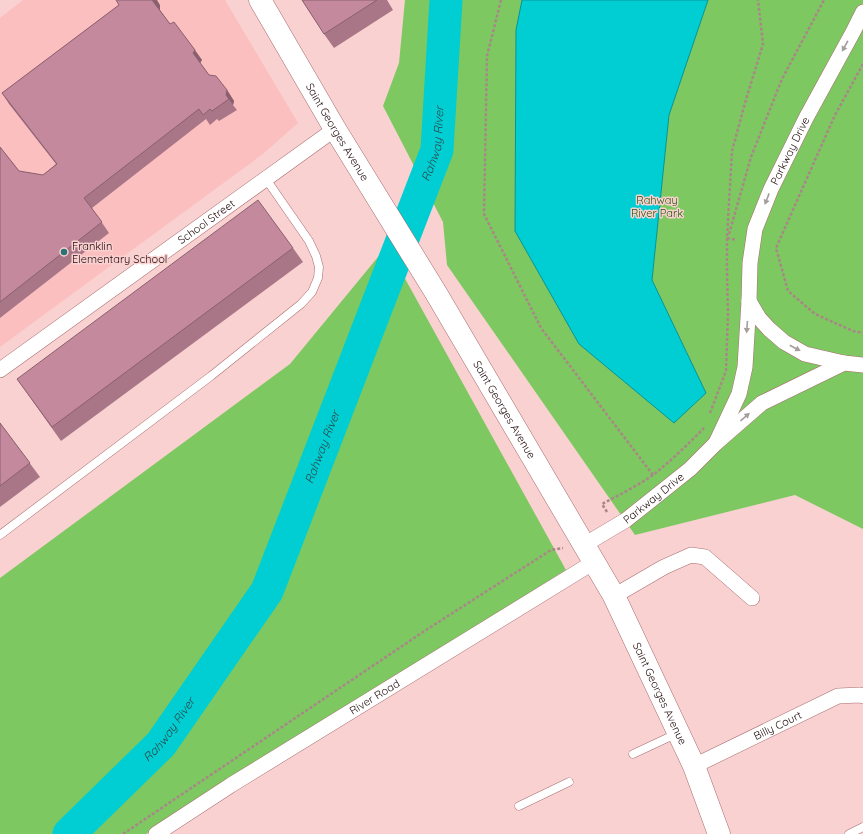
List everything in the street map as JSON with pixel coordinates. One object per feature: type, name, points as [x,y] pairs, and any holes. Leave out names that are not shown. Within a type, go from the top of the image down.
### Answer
[{"type":"main road","name":"Saint Georges Avenue","points":[[260,0],[335,129],[436,293],[614,596],[694,766],[719,834]]},
{"type":"street","name":"Parkway Drive","points":[[716,443],[739,394],[745,367],[750,264],[755,229],[771,189],[806,118],[863,12]]},
{"type":"street","name":"School Street","points":[[0,370],[335,129]]},
{"type":"street","points":[[749,301],[769,329],[784,342],[805,354],[844,363],[863,365]]},
{"type":"street","name":"Parkway Drive","points":[[589,554],[616,525],[626,520],[690,469],[716,443],[762,403],[844,363]]},
{"type":"street","name":"River Road","points":[[156,834],[589,554]]},
{"type":"street","points":[[614,596],[664,567],[691,555],[705,557],[752,598]]},
{"type":"street","name":"Billy Court","points":[[694,766],[838,696],[863,696]]},
{"type":"lane","points":[[0,535],[211,376],[301,304],[312,292],[318,278],[319,267],[316,256],[309,241],[266,179]]},
{"type":"lane","points":[[633,754],[678,732]]},
{"type":"lane","points":[[519,806],[569,782]]},
{"type":"lane","points":[[849,834],[863,827]]},
{"type":"path","points":[[501,0],[487,56],[484,214],[541,328],[653,474]]},
{"type":"path","points":[[708,420],[726,371],[728,314],[727,272],[732,152],[745,103],[764,44],[758,0]]},
{"type":"path","points":[[728,238],[752,157],[782,79],[824,0]]},
{"type":"path","points":[[863,64],[835,115],[776,248],[788,291],[815,314],[853,331],[863,333]]},
{"type":"path","points":[[616,525],[602,504],[653,474],[685,448],[705,426]]},
{"type":"path","points":[[124,834],[426,630],[551,550],[555,550]]},
{"type":"shaded area","name":"Franklin Elementary School","points":[[23,0],[225,0],[298,123],[263,154],[0,347],[0,18]]},
{"type":"green space","name":"Rahway River Park","points":[[405,0],[863,0],[863,529],[795,495],[635,535],[447,265],[443,222],[383,106],[399,63]]},
{"type":"green space","points":[[387,246],[566,570],[146,834],[0,834],[0,578],[290,364]]},
{"type":"water","points":[[522,0],[708,0],[669,115],[652,280],[706,393],[674,423],[579,344],[515,231],[516,30]]},
{"type":"building","points":[[116,0],[152,0],[170,24],[174,22],[195,50],[193,53],[209,75],[216,76],[227,90],[226,95],[229,99],[212,111],[210,109],[203,115],[199,109],[84,198],[102,222],[0,302],[0,147],[19,171],[43,175],[57,164],[2,93],[119,5]]},
{"type":"building","points":[[302,0],[377,0],[324,34]]},
{"type":"building","points":[[258,200],[293,248],[52,427],[17,379]]},
{"type":"building","points":[[0,423],[30,463],[0,486]]},
{"type":"waterway","name":"Rahway River","points":[[69,834],[161,744],[267,591],[437,150],[446,0]]},
{"type":"place","name":"Franklin Elementary School","points":[[64,252]]}]
